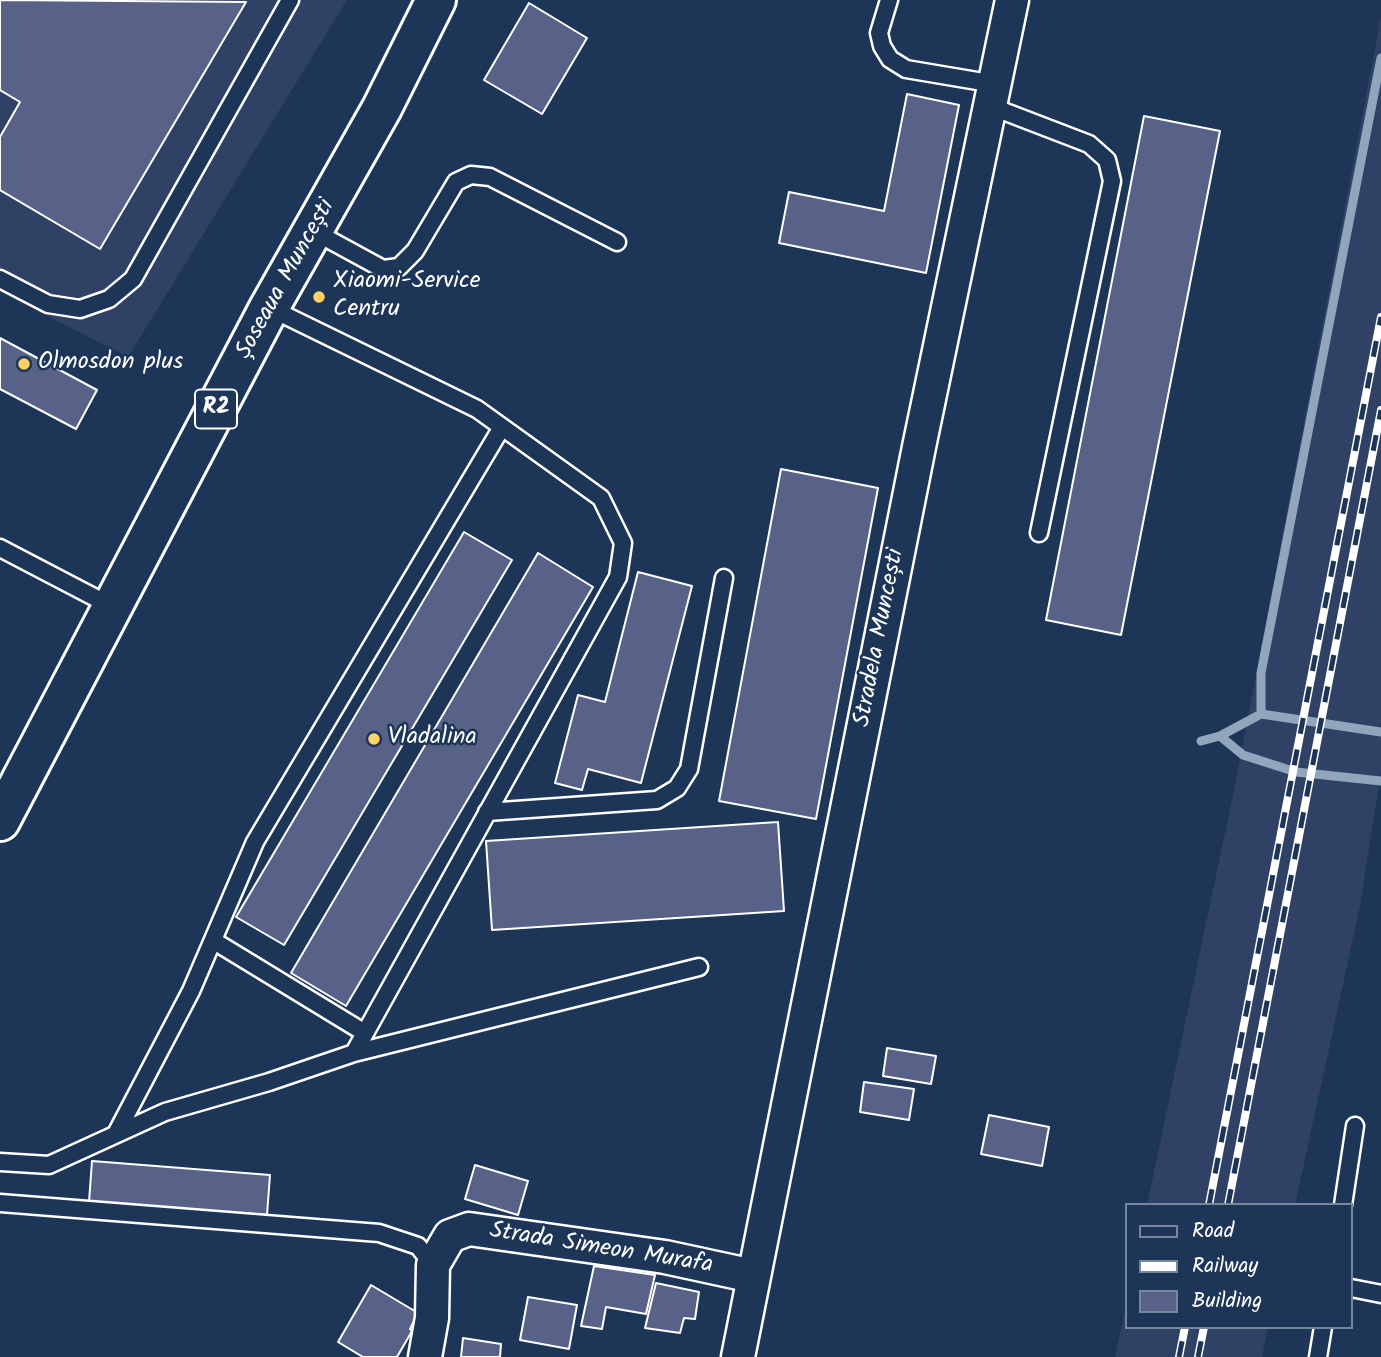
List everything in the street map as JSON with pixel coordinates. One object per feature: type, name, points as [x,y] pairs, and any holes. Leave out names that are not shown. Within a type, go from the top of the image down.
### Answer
[{"type":"main road","name":"Șoseaua Muncești","points":[[0,821],[269,308],[315,232],[436,0]]},
{"type":"street","name":"Stradela Muncești","points":[[738,1357],[752,1276],[1012,0]]},
{"type":"street","name":"Strada Simeon Murafa","points":[[433,1265],[440,1248],[450,1236],[469,1229],[665,1257],[752,1276]]},
{"type":"street","points":[[425,1357],[432,1318],[433,1265]]},
{"type":"lane","points":[[0,279],[48,304],[80,309],[109,299],[133,279],[290,0]]},
{"type":"lane","points":[[890,0],[879,33],[882,46],[890,59],[906,69],[992,95],[1089,144],[1107,160],[1112,181],[1039,533]]},
{"type":"lane","points":[[315,232],[383,269],[399,267],[415,251],[456,182],[471,175],[490,177],[617,242]]},
{"type":"lane","points":[[269,308],[477,409],[601,498],[624,543],[618,577],[354,1053]]},
{"type":"lane","points":[[117,1132],[214,941],[255,842],[502,427]]},
{"type":"lane","points":[[0,548],[113,607]]},
{"type":"lane","points":[[487,813],[657,800],[677,788],[689,769],[724,578]]},
{"type":"lane","points":[[214,941],[365,1033]]},
{"type":"lane","points":[[0,1163],[48,1165],[165,1112],[354,1053],[699,967]]},
{"type":"lane","points":[[1343,1203],[1355,1126]]},
{"type":"lane","points":[[0,1203],[379,1233],[418,1246],[433,1265]]},
{"type":"lane","points":[[1353,1289],[1381,1294]]},
{"type":"lane","points":[[1318,1357],[1323,1329]]},
{"type":"shaded area","points":[[0,0],[347,0],[128,357],[0,292]]},
{"type":"shaded area","points":[[1381,17],[1381,772],[1360,906],[1295,1203],[1147,1203],[1235,785]]},
{"type":"shaded area","points":[[1126,1305],[1126,1329],[1268,1329],[1262,1357],[1115,1357]]},
{"type":"building","points":[[0,0],[246,2],[100,249],[0,190],[0,137],[20,102],[0,90]]},
{"type":"building","points":[[529,3],[587,38],[542,114],[484,80]]},
{"type":"building","points":[[907,94],[959,105],[926,273],[779,243],[789,192],[884,211]]},
{"type":"building","points":[[1144,116],[1220,131],[1121,635],[1046,620]]},
{"type":"building","name":"Olmosdon plus","points":[[0,338],[97,390],[76,429],[0,389]]},
{"type":"building","points":[[781,469],[878,488],[816,819],[719,801]]},
{"type":"building","name":"Vladalina","points":[[464,532],[512,560],[284,945],[236,917]]},
{"type":"building","points":[[538,553],[593,587],[346,1006],[291,973]]},
{"type":"building","points":[[638,572],[692,586],[641,783],[588,769],[582,790],[555,783],[578,695],[605,702]]},
{"type":"building","points":[[778,822],[784,911],[492,930],[486,841]]},
{"type":"building","points":[[887,1048],[936,1056],[931,1084],[883,1076]]},
{"type":"building","points":[[864,1082],[914,1089],[909,1120],[860,1112]]},
{"type":"building","points":[[989,1115],[1049,1127],[1042,1166],[981,1154]]},
{"type":"building","points":[[92,1161],[270,1175],[267,1215],[89,1202]]},
{"type":"building","points":[[475,1165],[528,1181],[518,1215],[465,1199]]},
{"type":"building","points":[[594,1266],[655,1275],[646,1314],[606,1307],[602,1329],[581,1326]]},
{"type":"building","points":[[656,1283],[699,1292],[695,1319],[684,1318],[680,1333],[645,1328]]},
{"type":"building","points":[[371,1285],[418,1313],[410,1329],[412,1331],[397,1357],[363,1357],[338,1342]]},
{"type":"building","points":[[528,1297],[577,1305],[569,1349],[520,1340]]},
{"type":"building","points":[[463,1338],[501,1344],[500,1357],[461,1357]]},
{"type":"waterway","points":[[1381,58],[1261,673],[1261,714],[1381,732]]},
{"type":"waterway","points":[[1201,741],[1220,736],[1261,714]]},
{"type":"waterway","points":[[1220,736],[1243,755],[1296,772],[1381,781]]},
{"type":"railway","points":[[1209,1203],[1381,317]]},
{"type":"railway","points":[[1228,1203],[1381,410]]},
{"type":"railway","points":[[1179,1357],[1185,1329]]},
{"type":"railway","points":[[1198,1357],[1204,1329]]},
{"type":"place","name":"Xiaomi-Service Centru","points":[[319,297]]},
{"type":"place","name":"Olmosdon plus","points":[[24,364]]},
{"type":"place","name":"Vladalina","points":[[374,739]]}]
